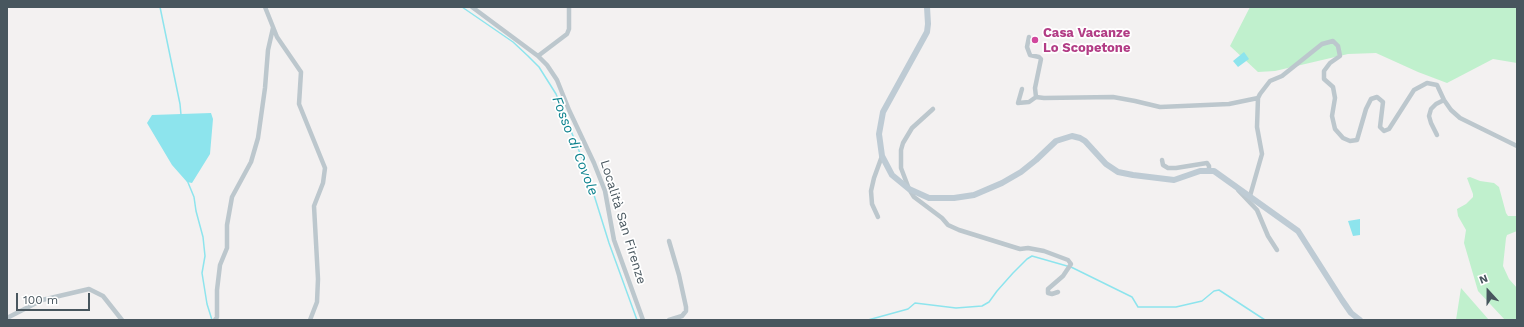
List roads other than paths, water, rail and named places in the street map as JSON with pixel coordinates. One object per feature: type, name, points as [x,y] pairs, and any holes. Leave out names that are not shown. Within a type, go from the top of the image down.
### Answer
[{"type":"main road","points":[[927,7],[927,32],[882,112],[879,134],[882,156],[892,175],[909,189],[929,198],[954,198],[974,195],[1002,184],[1026,168],[1056,141],[1072,136],[1085,141],[1106,164],[1118,172],[1174,180],[1200,171],[1214,171],[1298,231],[1342,300],[1351,312],[1360,320]]},
{"type":"street","points":[[264,7],[273,28],[301,72],[299,104],[325,168],[323,184],[314,206],[318,279],[317,302],[310,320]]},
{"type":"street","name":"Località San Firenze","points":[[472,7],[538,56],[547,65],[557,80],[605,191],[614,240],[643,320]]},
{"type":"street","points":[[538,56],[549,46],[562,39],[567,34],[568,7]]},
{"type":"street","points":[[215,320],[220,265],[227,248],[227,225],[232,197],[251,162],[258,138],[265,88],[268,50],[273,28]]},
{"type":"street","points":[[1029,37],[1027,47],[1030,55],[1041,59],[1035,88],[1036,97]]},
{"type":"street","points":[[1250,196],[1262,154],[1257,127],[1258,98],[1270,81],[1282,76],[1322,44],[1333,41],[1338,46],[1340,56],[1330,63],[1324,71],[1324,79],[1333,87],[1335,98],[1332,116],[1335,129],[1342,138],[1350,141],[1357,140],[1366,109],[1371,99],[1377,97],[1383,102],[1380,127],[1384,131],[1389,129],[1414,90],[1427,83],[1437,85],[1444,100],[1451,110],[1460,118],[1517,146]]},
{"type":"street","points":[[1022,89],[1018,103],[1029,102],[1036,97],[1112,97],[1160,107],[1229,104],[1258,98]]},
{"type":"street","points":[[1437,135],[1430,123],[1429,116],[1431,109],[1436,104],[1444,100]]},
{"type":"street","points":[[933,109],[912,128],[903,143],[900,158],[901,168],[909,189],[914,197],[953,228],[1020,249],[1028,248],[1044,251],[1068,260],[1070,264],[1063,276],[1048,289],[1048,293],[1058,292]]},
{"type":"street","points":[[878,218],[872,204],[871,191],[882,156]]},
{"type":"street","points":[[1162,160],[1163,165],[1168,168],[1207,163],[1209,166],[1209,171]]},
{"type":"street","points":[[1237,188],[1258,210],[1268,236],[1277,250]]},
{"type":"street","points":[[669,241],[679,275],[686,311],[682,316],[669,320]]},
{"type":"street","points":[[7,318],[42,300],[89,290],[103,296],[122,320]]},
{"type":"water","points":[[1244,52],[1249,59],[1238,67],[1233,61]]},
{"type":"water","points":[[211,113],[213,119],[210,154],[192,183],[187,182],[172,165],[147,123],[152,115]]},
{"type":"water","points":[[1360,219],[1360,235],[1353,236],[1348,221]]},
{"type":"waterway","points":[[160,7],[181,115]]},
{"type":"waterway","name":"Fosso di Covole","points":[[462,7],[513,42],[539,67],[556,94],[584,163],[609,243],[637,320]]},
{"type":"waterway","points":[[187,180],[194,197],[203,237],[205,256],[202,273],[207,304],[212,320]]},
{"type":"waterway","points":[[868,320],[908,309],[915,303],[956,308],[982,306],[989,302],[1013,273],[1032,256],[1067,266]]},
{"type":"waterway","points":[[1071,267],[1132,297],[1138,307],[1176,307],[1202,301],[1214,291],[1219,290],[1265,320]]},
{"type":"place","name":"Casa Vacanze Lo Scopetone","points":[[1035,40]]}]
